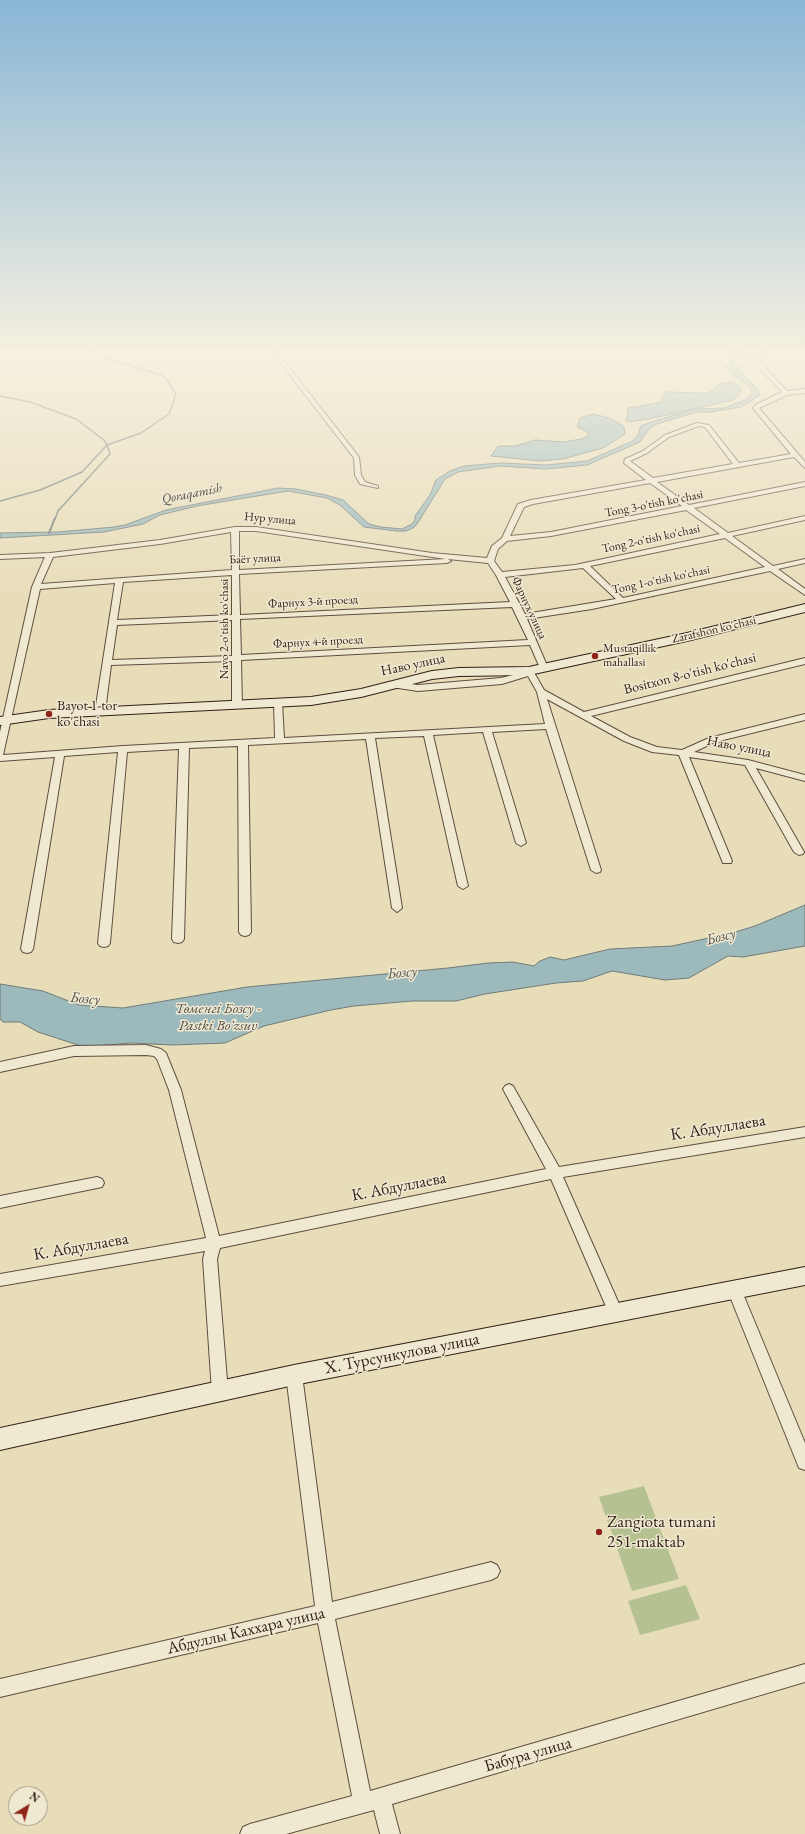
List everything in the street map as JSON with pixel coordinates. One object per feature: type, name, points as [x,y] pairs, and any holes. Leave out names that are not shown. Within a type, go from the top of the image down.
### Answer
[{"type":"street","points":[[338,434],[357,458],[358,475],[362,483],[376,487]]},
{"type":"street","points":[[673,434],[667,436],[645,452],[627,460],[628,464],[653,480],[805,593]]},
{"type":"street","points":[[713,434],[737,465]]},
{"type":"street","points":[[778,434],[805,466]]},
{"type":"street","points":[[490,561],[495,548],[505,538],[521,506],[531,502],[796,455]]},
{"type":"street","name":"Tong 3-o'tish ko'chasi","points":[[505,538],[551,534],[691,508],[805,484]]},
{"type":"street","name":"Tong 2-o'tish ko'chasi","points":[[500,575],[584,565],[633,556],[726,534],[805,518]]},
{"type":"street","name":"Нур улица","points":[[0,557],[50,554],[160,542],[235,529],[280,531],[490,561]]},
{"type":"street","name":"Navo 2-o'tish ko'chasi","points":[[235,529],[237,572],[237,706]]},
{"type":"street","points":[[0,753],[4,720],[36,587],[50,554]]},
{"type":"street","name":"Баёт улица","points":[[36,587],[237,572],[475,560]]},
{"type":"street","name":"Фарнух улица","points":[[490,561],[500,575],[522,617],[531,642],[544,668]]},
{"type":"street","name":"Tong 1-o'tish ko'chasi","points":[[522,617],[592,607],[805,561]]},
{"type":"street","points":[[584,565],[622,601]]},
{"type":"street","points":[[100,712],[118,580]]},
{"type":"street","name":"Фарнух 3-й проезд","points":[[112,624],[515,604]]},
{"type":"street","name":"Zarafshon ko'chasi","points":[[529,672],[687,637],[805,608]]},
{"type":"street","name":"Фарнух 4-й проезд","points":[[106,663],[236,658],[531,642]]},
{"type":"street","name":"Bositxon 8-o'tish ko'chasi","points":[[582,715],[805,661]]},
{"type":"street","name":"Наво улица","points":[[4,720],[49,714],[237,706],[311,701],[398,685],[432,675],[459,672],[529,672]]},
{"type":"street","points":[[529,672],[541,692],[550,726],[596,870]]},
{"type":"street","name":"Наво улица","points":[[541,692],[627,739],[655,750],[748,763],[805,778]]},
{"type":"street","points":[[278,703],[280,741]]},
{"type":"street","points":[[726,861],[682,753],[712,740],[805,717]]},
{"type":"street","points":[[0,758],[123,749],[184,747],[370,735],[550,726]]},
{"type":"street","points":[[487,729],[520,843]]},
{"type":"street","points":[[428,732],[463,886]]},
{"type":"street","points":[[370,735],[397,908]]},
{"type":"street","points":[[243,743],[245,932]]},
{"type":"street","points":[[178,939],[184,747]]},
{"type":"street","points":[[104,943],[123,749]]},
{"type":"street","points":[[28,949],[60,754]]},
{"type":"street","points":[[748,763],[799,852]]},
{"type":"street","points":[[0,1067],[74,1051],[146,1050],[157,1052],[162,1056],[175,1090],[214,1242],[210,1259],[220,1392]]},
{"type":"street","points":[[509,1089],[555,1173],[616,1313]]},
{"type":"street","name":"К. Абдуллаева","points":[[0,1280],[214,1242],[555,1173],[805,1132]]},
{"type":"street","points":[[0,1202],[97,1183]]},
{"type":"street","name":"Х. Турсункулова улица","points":[[0,1440],[294,1375],[805,1276]]},
{"type":"street","points":[[734,1289],[805,1462]]},
{"type":"street","points":[[294,1375],[325,1613],[372,1801],[390,1834]]},
{"type":"street","name":"Абдуллы Каххара улица","points":[[0,1688],[325,1613],[491,1571]]},
{"type":"street","name":"Бабура улица","points":[[250,1834],[372,1801],[805,1674]]},
{"type":"green space","points":[[644,1486],[679,1579],[632,1591],[599,1497]]},
{"type":"green space","points":[[686,1585],[700,1619],[640,1635],[628,1601]]},
{"type":"water","points":[[589,434],[625,434],[603,448],[563,459],[540,461],[491,456],[498,446],[516,446],[535,440],[563,442],[582,439]]},
{"type":"water","points":[[638,434],[646,434],[640,442],[587,465],[546,469],[500,466],[458,472],[445,479],[417,524],[413,528],[406,531],[364,527],[340,505],[327,498],[288,491],[197,506],[160,515],[143,524],[104,532],[0,538],[0,533],[58,532],[114,527],[125,525],[166,510],[278,488],[296,489],[343,500],[369,524],[402,529],[412,524],[415,520],[415,516],[430,495],[436,480],[450,471],[464,466],[501,463],[546,465],[587,461],[633,441]]},
{"type":"water","name":"Төменгі Бозсу - Pastki Boʻzsuv","points":[[805,905],[805,946],[743,957],[728,956],[689,978],[665,980],[612,971],[583,981],[556,983],[485,994],[456,1001],[412,1001],[354,1006],[264,1026],[225,1043],[173,1045],[131,1043],[84,1047],[38,1032],[20,1022],[3,1022],[0,1019],[0,984],[43,991],[79,1005],[123,1008],[247,987],[488,963],[513,962],[534,966],[540,961],[550,957],[564,960],[610,949],[672,946],[732,933],[755,926]]},
{"type":"waterway","points":[[95,434],[104,440],[107,445]]},
{"type":"waterway","points":[[107,445],[139,434]]},
{"type":"waterway","points":[[0,501],[40,490],[82,472],[107,445]]},
{"type":"waterway","points":[[55,519],[58,511],[110,454],[107,445]]},
{"type":"waterway","points":[[49,533],[55,518]]},
{"type":"place","name":"Mustaqillik mahallasi","points":[[595,656]]},
{"type":"place","name":"Bayot 1-tor ko'chasi","points":[[49,714]]},
{"type":"place","name":"Zangiota tumani 251-maktab","points":[[599,1532]]},
{"type":"water label","name":"Qoraqamish","points":[[192,494]]},
{"type":"water label","name":"Бозсу","points":[[721,937]]},
{"type":"water label","name":"Бозсу","points":[[402,973]]},
{"type":"water label","name":"Бозсу","points":[[85,999]]}]
